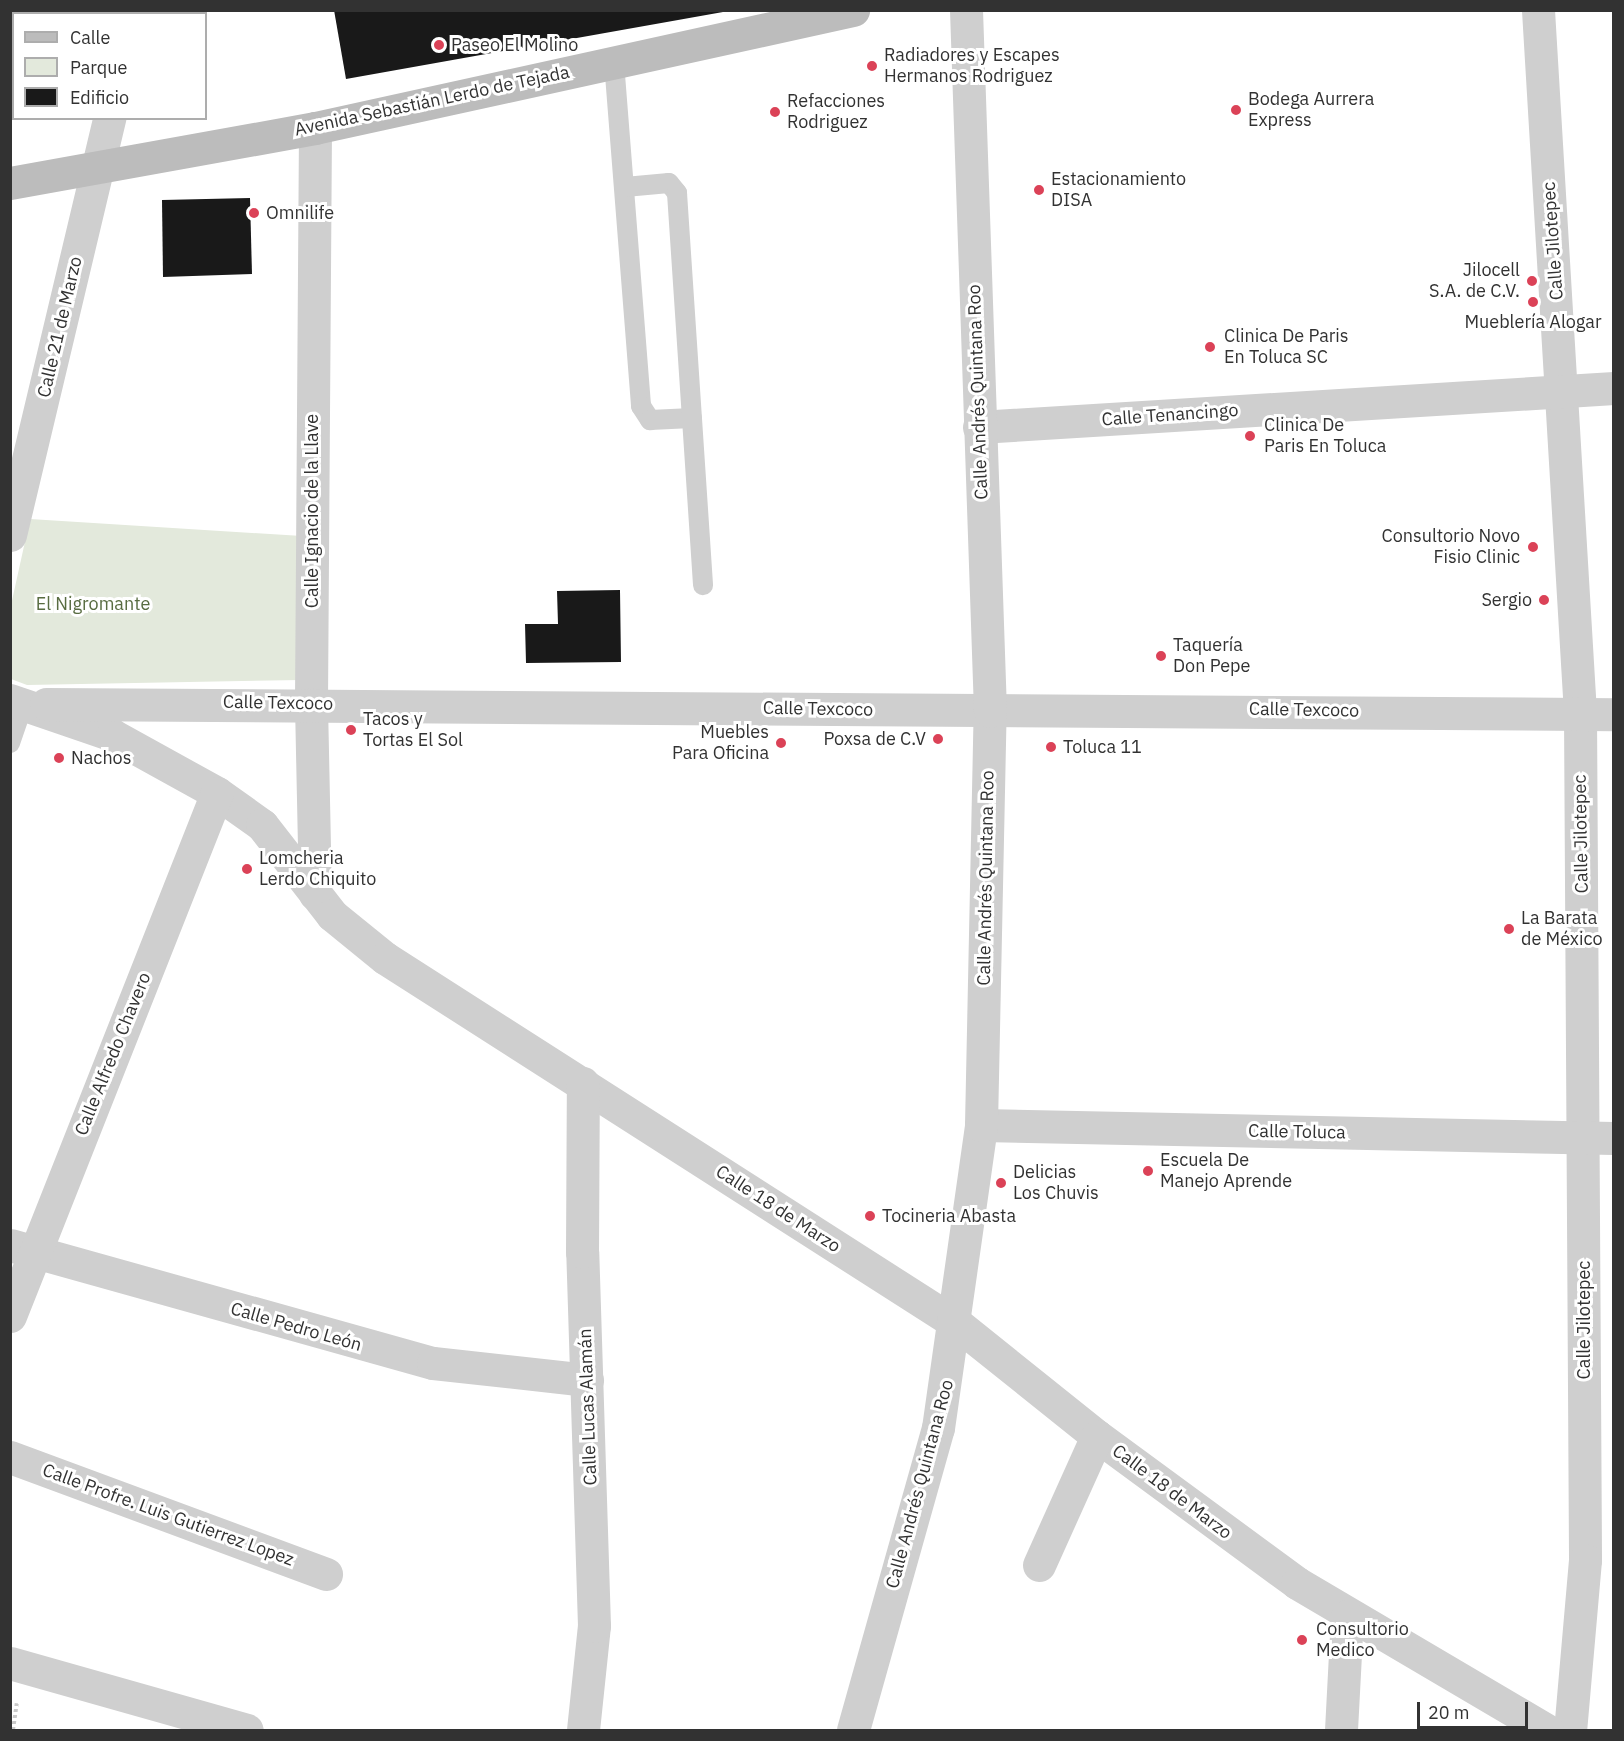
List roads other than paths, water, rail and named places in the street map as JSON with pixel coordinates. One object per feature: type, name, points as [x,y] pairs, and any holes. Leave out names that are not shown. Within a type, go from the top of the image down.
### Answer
[{"type":"main road","name":"Avenida Sebastián Lerdo de Tejada","points":[[10,183],[315,128],[853,10]]},
{"type":"street","name":"Calle Andrés Quintana Roo","points":[[853,1731],[938,1428],[957,1324],[981,1125],[990,711],[966,10]]},
{"type":"street","name":"Calle Jilotepec","points":[[1538,10],[1563,391],[1599,1138],[1599,1560],[1570,1731]]},
{"type":"street","name":"Calle 21 de Marzo","points":[[10,535],[109,120]]},
{"type":"street","name":"Calle Ignacio de la Llave","points":[[315,128],[311,704],[315,894]]},
{"type":"street","name":"Calle Tenancingo","points":[[979,427],[1614,388]]},
{"type":"street","name":"Calle Texcoco","points":[[17,703],[1614,714]]},
{"type":"street","name":"Calle 18 de Marzo","points":[[17,703],[112,735],[217,793],[281,844],[315,894],[385,958],[957,1324],[1097,1436],[1347,1616],[1547,1731]]},
{"type":"street","name":"Calle Alfredo Chavero","points":[[10,1316],[22,1249],[217,793]]},
{"type":"street","name":"Calle Lucas Alamán","points":[[583,1083],[586,1380],[594,1626],[583,1731]]},
{"type":"street","name":"Calle Toluca","points":[[981,1125],[1599,1138]]},
{"type":"street","name":"Calle Pedro León","points":[[22,1249],[433,1363],[586,1380]]},
{"type":"street","points":[[1039,1565],[1097,1436]]},
{"type":"street","name":"Calle Profre. Luis Gutierrez Lopez","points":[[10,1457],[326,1574]]},
{"type":"street","points":[[1341,1731],[1347,1616]]},
{"type":"street","points":[[10,1663],[247,1731]]},
{"type":"lane","points":[[614,62],[643,412],[650,420],[692,418]]},
{"type":"lane","points":[[626,187],[665,183],[676,188],[703,585]]},
{"type":"lane","points":[[10,743],[17,703]]},
{"type":"place","name":"Paseo El Molino","points":[[439,45]]},
{"type":"place","name":"Radiadores y Escapes Hermanos Rodriguez","points":[[872,66]]},
{"type":"place","name":"Bodega Aurrera Express","points":[[1236,110]]},
{"type":"place","name":"Refacciones Rodriguez","points":[[775,112]]},
{"type":"place","name":"Estacionamiento DISA","points":[[1039,190]]},
{"type":"place","name":"Omnilife","points":[[254,213]]},
{"type":"place","name":"Jilocell S.A. de C.V.","points":[[1532,281]]},
{"type":"place","name":"Mueblería Alogar","points":[[1533,302]]},
{"type":"place","name":"Clinica De Paris En Toluca SC","points":[[1210,347]]},
{"type":"place","name":"Clinica De Paris En Toluca","points":[[1250,436]]},
{"type":"place","name":"Consultorio Novo Fisio Clinic","points":[[1533,547]]},
{"type":"place","name":"Sergio","points":[[1544,600]]},
{"type":"place","name":"Taquería Don Pepe","points":[[1161,656]]},
{"type":"place","name":"Tacos y Tortas El Sol","points":[[351,730]]},
{"type":"place","name":"Poxsa de C.V","points":[[938,739]]},
{"type":"place","name":"Muebles Para Oficina","points":[[781,743]]},
{"type":"place","name":"Toluca 11","points":[[1051,747]]},
{"type":"place","name":"Nachos","points":[[59,758]]},
{"type":"place","name":"Lomcheria Lerdo Chiquito","points":[[247,869]]},
{"type":"place","name":"La Barata de México","points":[[1509,929]]},
{"type":"place","name":"Escuela De Manejo Aprende","points":[[1148,1171]]},
{"type":"place","name":"Delicias Los Chuvis","points":[[1001,1183]]},
{"type":"place","name":"Tocineria Abasta","points":[[870,1216]]},
{"type":"place","name":"Consultorio Medico","points":[[1302,1640]]},
{"type":"park label","name":"El Nigromante","points":[[93,604]]}]
